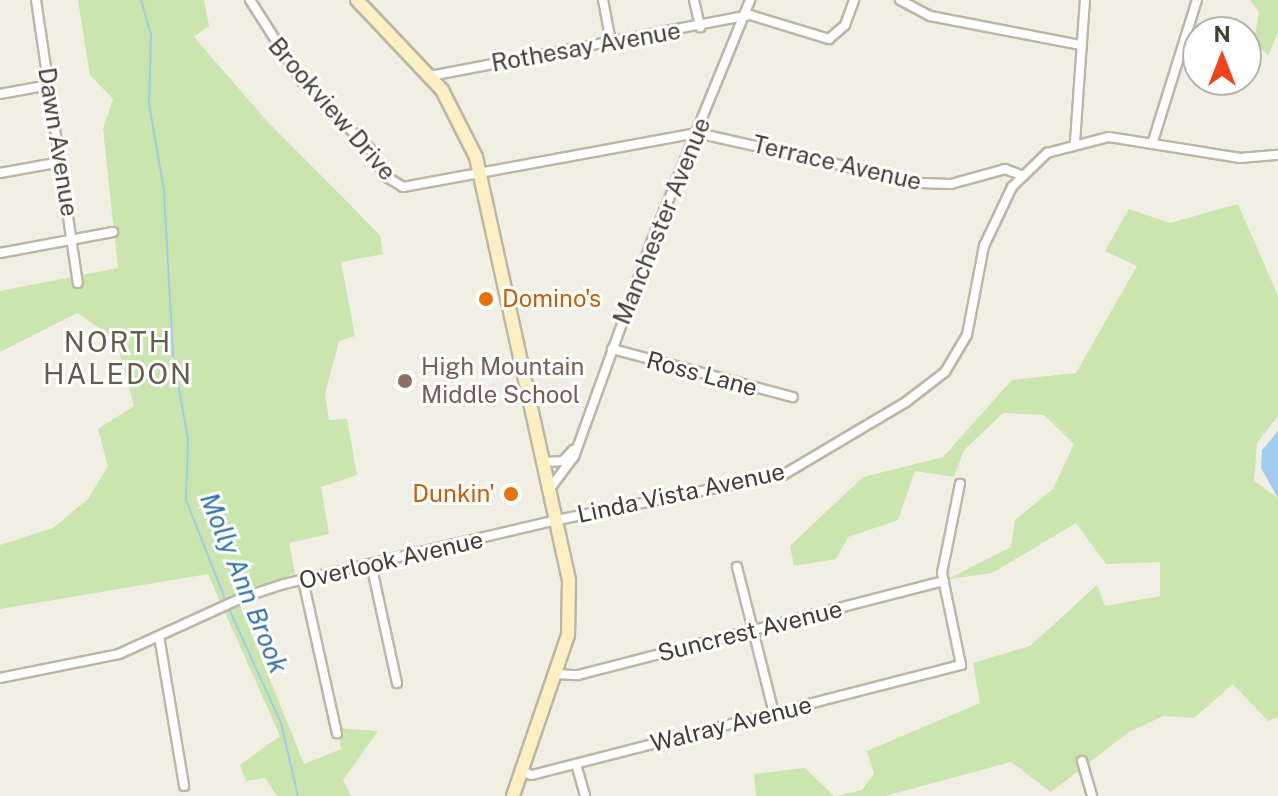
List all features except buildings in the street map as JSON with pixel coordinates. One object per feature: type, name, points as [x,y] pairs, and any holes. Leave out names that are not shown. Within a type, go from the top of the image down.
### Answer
[{"type":"street","name":"Dawn Avenue","points":[[36,0],[78,283]]},
{"type":"street","name":"Brookview Drive","points":[[250,0],[285,60],[370,149],[390,182],[408,187],[480,173]]},
{"type":"street","points":[[357,0],[385,35],[430,76],[457,114],[480,173],[551,487],[570,598],[568,635],[513,796]]},
{"type":"street","points":[[603,0],[611,42]]},
{"type":"street","points":[[694,0],[700,27]]},
{"type":"street","name":"Manchester Avenue","points":[[551,487],[570,467],[612,349],[750,0]]},
{"type":"street","points":[[742,18],[755,15],[814,38],[829,39],[845,25],[854,0]]},
{"type":"street","points":[[900,0],[930,16],[1081,45]]},
{"type":"street","points":[[1075,142],[1085,0]]},
{"type":"street","points":[[1153,141],[1197,0]]},
{"type":"street","name":"Rothesay Avenue","points":[[430,76],[742,18]]},
{"type":"street","points":[[0,94],[49,85]]},
{"type":"street","name":"Terrace Avenue","points":[[480,173],[697,133],[920,183],[951,184],[1005,169],[1021,175]]},
{"type":"street","points":[[1021,175],[1047,153],[1075,142],[1109,137],[1153,141],[1231,157],[1278,155]]},
{"type":"street","points":[[0,173],[61,162]]},
{"type":"street","name":"Linda Vista Avenue","points":[[557,520],[783,475],[906,402],[945,372],[965,341],[984,246],[1021,175]]},
{"type":"street","points":[[0,253],[113,232]]},
{"type":"street","name":"Ross Lane","points":[[612,349],[793,397]]},
{"type":"street","points":[[545,462],[563,461],[579,443]]},
{"type":"street","points":[[944,581],[960,484]]},
{"type":"street","name":"Overlook Avenue","points":[[0,678],[104,659],[234,601],[303,580],[557,520]]},
{"type":"street","points":[[371,564],[397,683]]},
{"type":"street","points":[[737,567],[774,713]]},
{"type":"street","points":[[303,580],[337,733]]},
{"type":"street","name":"Suncrest Avenue","points":[[556,674],[567,677],[944,581]]},
{"type":"street","name":"Walray Avenue","points":[[522,772],[532,775],[576,764],[941,670],[964,660],[944,581]]},
{"type":"street","points":[[159,636],[184,786]]},
{"type":"street","points":[[1082,761],[1092,796]]},
{"type":"street","points":[[576,764],[585,796]]},
{"type":"green space","points":[[78,0],[204,0],[209,26],[194,37],[266,120],[380,235],[383,254],[341,262],[355,336],[339,341],[325,394],[329,420],[347,419],[357,475],[321,487],[329,534],[289,543],[295,574],[235,593],[304,764],[341,749],[338,728],[378,731],[343,780],[351,796],[277,796],[265,778],[246,781],[240,765],[280,736],[208,574],[0,609],[0,545],[53,528],[88,499],[108,466],[98,429],[134,406],[116,339],[77,313],[0,352],[0,291],[118,268],[103,129],[113,99],[90,75]]},
{"type":"green space","points":[[1250,0],[1278,0],[1278,32],[1268,56],[1262,49],[1262,16],[1258,16],[1259,12]]},
{"type":"green space","points":[[1238,204],[1278,296],[1278,416],[1257,443],[1254,481],[1278,498],[1278,717],[1268,721],[1233,684],[1194,718],[1163,716],[1129,732],[1051,792],[1011,762],[885,796],[837,796],[862,790],[874,774],[867,751],[980,703],[973,663],[1030,646],[1097,585],[1105,606],[1160,596],[1160,562],[1106,564],[1076,523],[992,573],[948,579],[1011,547],[1015,520],[1053,489],[1074,444],[1044,415],[1003,413],[964,450],[954,477],[915,471],[898,520],[848,537],[836,559],[794,566],[790,546],[863,477],[943,457],[1012,380],[1076,373],[1137,266],[1105,251],[1129,209],[1170,223]]},
{"type":"green space","points":[[805,768],[834,796],[756,796],[754,774]]},
{"type":"water","points":[[1278,431],[1278,498],[1261,468],[1262,450]]},
{"type":"waterway","name":"Molly Ann Brook","points":[[141,0],[151,34],[149,104],[164,190],[173,356],[188,439],[186,500],[226,601]]},
{"type":"waterway","name":"Molly Ann Brook","points":[[228,607],[281,723],[298,796]]},
{"type":"place","name":"Domino's","points":[[486,299]]},
{"type":"place","name":"High Mountain Middle School","points":[[405,381]]},
{"type":"place","name":"Dunkin'","points":[[511,494]]},
{"type":"district","name":"NORTH HALEDON","points":[[118,358]]}]
